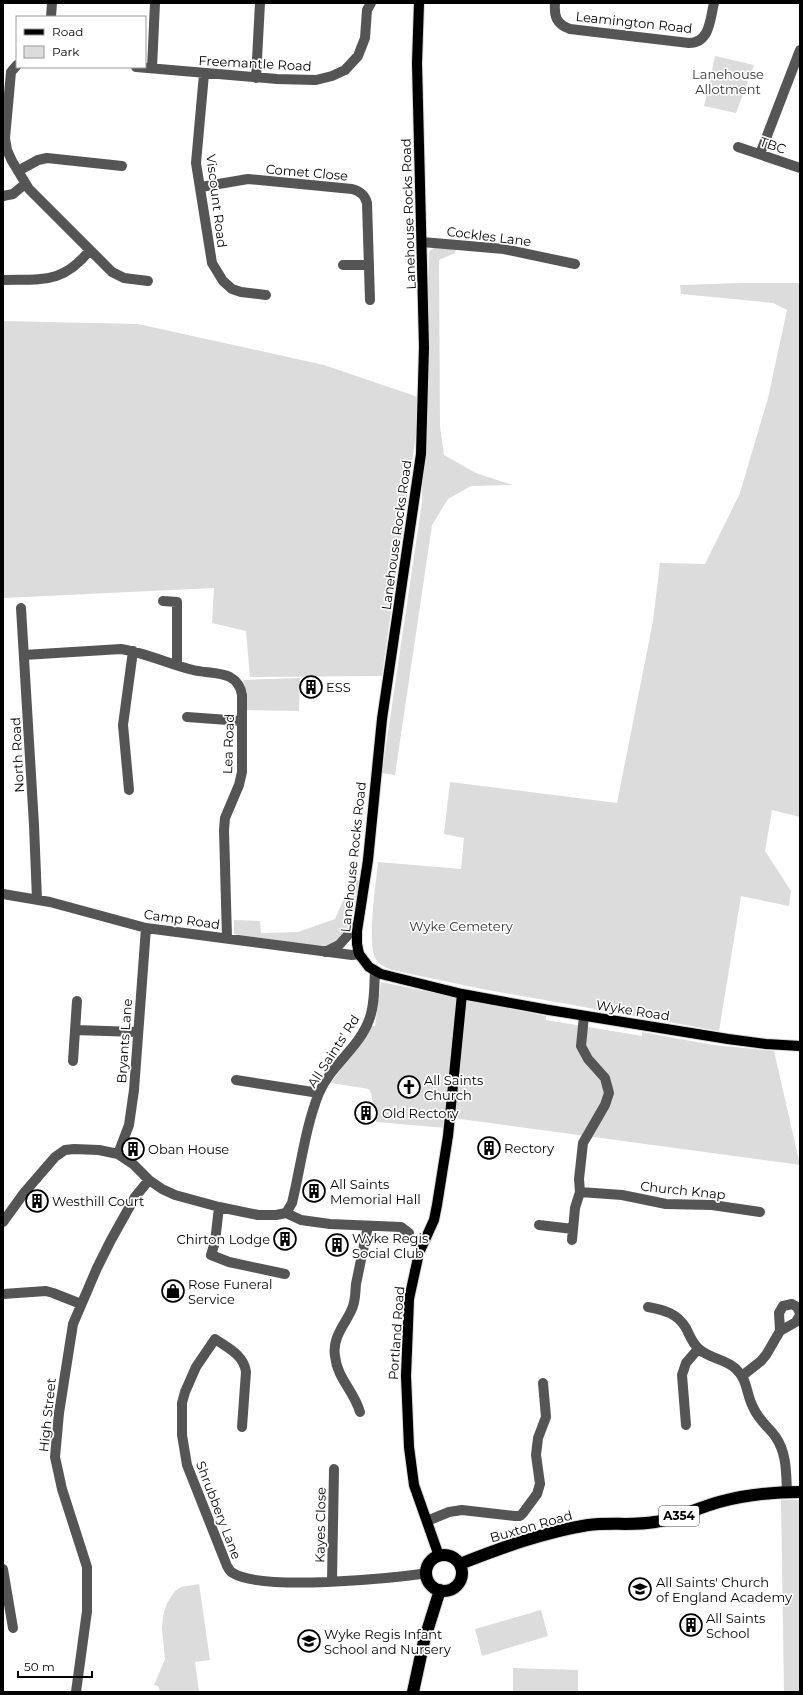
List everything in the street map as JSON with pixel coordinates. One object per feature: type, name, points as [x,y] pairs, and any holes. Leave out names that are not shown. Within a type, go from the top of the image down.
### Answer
[{"type":"highway","name":"Buxton Road","points":[[460,1564],[557,1531],[603,1524],[655,1522],[731,1499],[787,1492],[800,1492]]},
{"type":"highway","points":[[440,1556],[449,1556],[457,1560],[460,1564],[462,1576],[457,1586],[452,1589],[440,1590],[432,1586],[429,1582],[427,1573],[430,1562],[440,1556]]},
{"type":"highway","points":[[413,1692],[424,1641],[440,1590]]},
{"type":"main road","name":"Lanehouse Rocks Road","points":[[359,954],[357,944],[357,925],[368,860],[382,719],[421,454],[424,347],[417,70],[419,3]]},
{"type":"main road","points":[[359,954],[375,971],[389,977],[462,994]]},
{"type":"main road","name":"Wyke Road","points":[[462,994],[584,1016],[728,1039],[766,1044],[800,1046]]},
{"type":"main road","name":"Portland Road","points":[[440,1556],[414,1485],[408,1447],[406,1376],[409,1299],[419,1253],[434,1220],[437,1205],[448,1136],[462,994]]},
{"type":"street","points":[[51,16],[52,3]]},
{"type":"street","points":[[152,68],[155,3]]},
{"type":"street","points":[[256,78],[260,3]]},
{"type":"street","name":"Freemantle Road","points":[[146,68],[256,78],[316,80],[332,76],[345,70],[355,61],[361,51],[366,33],[368,10],[371,3]]},
{"type":"street","name":"Leamington Road","points":[[555,3],[554,14],[556,19],[560,24],[570,29],[689,43],[698,41],[708,30],[714,3]]},
{"type":"street","points":[[760,154],[800,50]]},
{"type":"street","points":[[16,66],[11,72],[5,138],[7,150],[25,184],[107,268],[124,278],[148,281]]},
{"type":"street","name":"Viscount Road","points":[[204,74],[197,168],[211,258],[216,272],[224,282],[236,291],[266,295]]},
{"type":"street","name":"TBC","points":[[738,147],[800,168]]},
{"type":"street","points":[[18,171],[35,162],[47,158],[122,166]]},
{"type":"street","name":"Comet Close","points":[[201,187],[248,179],[352,188],[358,190],[364,195],[367,203],[370,300]]},
{"type":"street","points":[[3,196],[13,194],[25,184]]},
{"type":"street","name":"Cockles Lane","points":[[422,242],[504,249],[575,264]]},
{"type":"street","points":[[3,280],[44,279],[57,276],[74,268],[90,250]]},
{"type":"street","points":[[343,265],[368,265]]},
{"type":"street","points":[[24,655],[114,649],[133,651],[178,665],[177,602],[163,601]]},
{"type":"street","name":"North Road","points":[[21,608],[37,899]]},
{"type":"street","points":[[129,790],[123,725],[133,651]]},
{"type":"street","name":"Lea Road","points":[[178,665],[195,671],[225,676],[233,679],[241,690],[242,722],[240,779],[226,818],[224,830],[226,938]]},
{"type":"street","points":[[187,717],[242,722]]},
{"type":"street","name":"Camp Road","points":[[3,894],[37,899],[146,928],[323,952],[352,955],[359,954]]},
{"type":"street","points":[[323,952],[339,945],[357,925]]},
{"type":"street","name":"Bryants Lane","points":[[118,1154],[129,1125],[134,1082],[146,928]]},
{"type":"street","name":"All Saints' Rd","points":[[286,1213],[292,1202],[309,1125],[319,1093],[332,1071],[358,1040],[370,1020],[375,971]]},
{"type":"street","points":[[73,1061],[76,1001]]},
{"type":"street","points":[[572,1240],[575,1208],[580,1192],[579,1179],[584,1143],[605,1105],[609,1093],[605,1078],[588,1059],[581,1046],[584,1016]]},
{"type":"street","points":[[75,1030],[137,1032]]},
{"type":"street","points":[[236,1080],[319,1093]]},
{"type":"street","points":[[3,1222],[24,1193],[55,1157],[70,1149],[96,1149],[118,1154],[134,1164],[149,1180],[168,1193],[219,1207],[258,1215],[276,1215],[286,1213],[301,1220],[368,1226],[402,1227],[409,1232]]},
{"type":"street","name":"High Street","points":[[76,1692],[88,1611],[87,1567],[62,1489],[55,1457],[70,1333],[81,1304],[114,1234],[135,1197],[149,1180]]},
{"type":"street","name":"Church Knap","points":[[580,1192],[622,1195],[666,1204],[712,1205],[760,1212]]},
{"type":"street","points":[[219,1207],[215,1242],[211,1255],[229,1262],[284,1274]]},
{"type":"street","points":[[539,1225],[573,1229]]},
{"type":"street","points":[[360,1412],[356,1399],[339,1372],[334,1346],[336,1338],[354,1304],[356,1286],[368,1226]]},
{"type":"street","points":[[3,1294],[46,1291],[81,1304]]},
{"type":"street","points":[[742,1376],[761,1361],[780,1331],[796,1322],[800,1314],[797,1307],[792,1304],[782,1306],[779,1313],[780,1331]]},
{"type":"street","points":[[648,1307],[663,1310],[677,1318],[698,1349],[729,1364],[742,1376],[755,1412],[774,1435],[784,1454],[787,1492]]},
{"type":"street","name":"Shrubbery Lane","points":[[242,1427],[246,1372],[245,1364],[236,1354],[215,1339],[196,1367],[185,1392],[182,1403],[182,1435],[187,1465],[227,1566],[233,1573],[238,1576],[264,1581],[332,1581],[427,1573]]},
{"type":"street","points":[[686,1425],[682,1375],[686,1363],[698,1349]]},
{"type":"street","points":[[427,1521],[448,1512],[462,1510],[515,1516],[520,1516],[523,1513],[537,1494],[540,1484],[536,1455],[538,1438],[546,1417],[543,1383]]},
{"type":"street","name":"Kayes Close","points":[[332,1581],[334,1469]]},
{"type":"street","points":[[3,1569],[13,1628]]},
{"type":"green space","name":"Lanehouse Allotment","points":[[715,56],[754,65],[736,113],[704,106]]},
{"type":"green space","points":[[435,246],[456,249],[455,253],[439,260],[440,426],[444,455],[476,473],[512,485],[471,486],[448,499],[432,525],[395,775],[382,773],[422,502],[429,252]]},
{"type":"green space","name":"Wyke Cemetery","points":[[800,283],[800,817],[772,810],[765,851],[791,891],[789,906],[741,896],[719,1031],[482,989],[392,970],[384,966],[375,958],[372,946],[372,923],[378,862],[461,869],[464,838],[444,834],[450,782],[617,803],[653,621],[660,563],[705,564],[740,493],[768,398],[787,310],[773,303],[681,294],[680,285]]},
{"type":"green space","points":[[3,321],[138,324],[324,365],[421,398],[382,676],[250,677],[246,631],[212,623],[214,588],[3,598]]},
{"type":"green space","points":[[300,678],[299,711],[246,710],[247,693],[243,680]]},
{"type":"green space","points":[[353,878],[359,881],[350,922],[339,938],[331,944],[321,947],[234,934],[234,920],[260,921],[261,933],[298,932],[335,919]]},
{"type":"green space","points":[[381,982],[546,1016],[546,1020],[642,1036],[642,1032],[713,1045],[774,1051],[800,1165],[453,1118],[446,1128],[376,1122],[369,1089],[331,1083],[371,1026],[375,1026]]},
{"type":"green space","points":[[781,1500],[800,1500],[800,1692],[784,1692]]},
{"type":"green space","points":[[199,1584],[210,1660],[195,1662],[199,1692],[160,1692],[158,1686],[154,1685],[165,1659],[162,1629],[163,1616],[167,1603],[175,1591],[181,1587]]},
{"type":"green space","points":[[541,1610],[548,1636],[482,1656],[475,1629]]},
{"type":"green space","points":[[513,1668],[578,1670],[578,1692],[513,1692]]},
{"type":"place","name":"ESS","points":[[311,687]]},
{"type":"place","name":"All Saints Church","points":[[409,1087]]},
{"type":"place","name":"Old Rectory","points":[[366,1113]]},
{"type":"place","name":"Rectory","points":[[489,1148]]},
{"type":"place","name":"Oban House","points":[[133,1149]]},
{"type":"place","name":"All Saints Memorial Hall","points":[[314,1191]]},
{"type":"place","name":"Westhill Court","points":[[37,1201]]},
{"type":"place","name":"Chirton Lodge","points":[[285,1239]]},
{"type":"place","name":"Wyke Regis Social Club","points":[[337,1245]]},
{"type":"place","name":"Rose Funeral Service","points":[[173,1291]]},
{"type":"place","name":"All Saints' Church of England Academy","points":[[640,1589]]},
{"type":"place","name":"All Saints School","points":[[691,1625]]},
{"type":"place","name":"Wyke Regis Infant School and Nursery","points":[[309,1641]]}]
